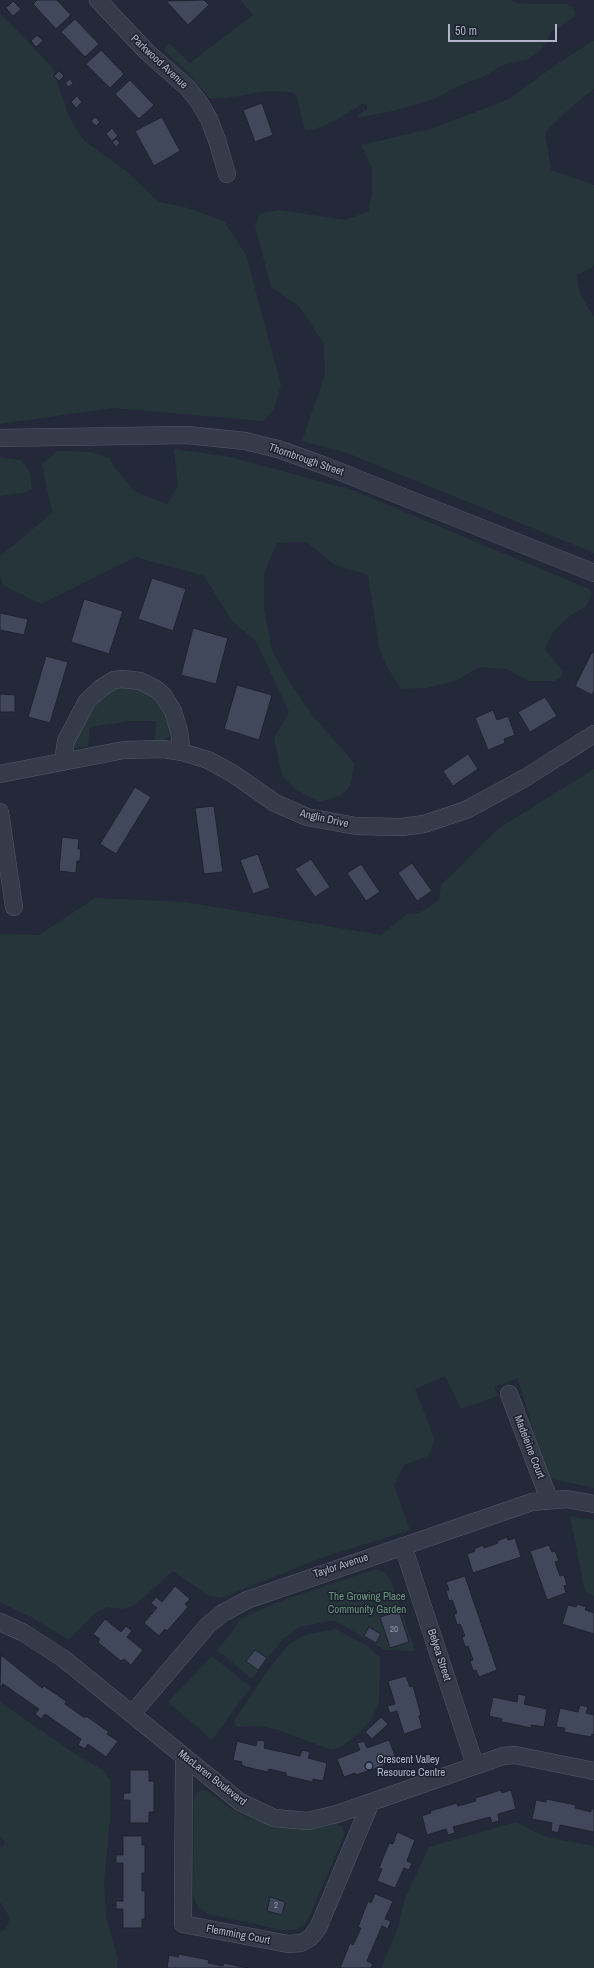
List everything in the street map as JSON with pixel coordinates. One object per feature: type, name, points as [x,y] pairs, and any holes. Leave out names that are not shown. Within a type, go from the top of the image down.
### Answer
[{"type":"street","name":"Parkwood Avenue","points":[[105,2],[146,52],[186,87],[198,102],[209,119],[227,174]]},
{"type":"street","name":"Thornbrough Street","points":[[0,438],[187,435],[245,441],[278,449],[323,465],[594,573]]},
{"type":"street","points":[[63,762],[66,741],[87,701],[101,688],[114,680],[122,679],[140,681],[156,689],[163,695],[173,711],[179,731],[182,752]]},
{"type":"street","name":"Anglin Drive","points":[[0,774],[124,750],[164,749],[182,752],[219,765],[275,803],[307,817],[356,826],[402,827],[424,824],[466,810],[525,778],[594,734]]},
{"type":"street","points":[[0,812],[14,908]]},
{"type":"street","name":"Madeleine Court","points":[[508,1394],[549,1499]]},
{"type":"street","name":"Taylor Avenue","points":[[132,1714],[194,1639],[208,1625],[235,1606],[281,1586],[532,1502],[549,1499],[574,1500],[594,1504]]},
{"type":"street","name":"Belyea Street","points":[[403,1546],[475,1765]]},
{"type":"street","name":"MacLaren Boulevard","points":[[0,1622],[24,1633],[64,1659],[240,1802],[274,1818],[308,1821],[337,1814],[498,1757],[515,1755],[594,1771]]},
{"type":"street","name":"Flemming Court","points":[[184,1756],[183,1924],[288,1944],[300,1943],[310,1938],[318,1928],[371,1802]]},
{"type":"green space","points":[[240,0],[510,0],[517,3],[530,4],[566,4],[572,7],[576,14],[550,33],[547,41],[540,51],[526,60],[503,65],[483,77],[458,86],[434,99],[393,111],[357,118],[367,109],[367,105],[362,104],[336,120],[321,127],[305,131],[296,95],[292,92],[268,91],[226,98],[210,98],[182,66],[164,50],[169,43],[190,63],[253,15]]},
{"type":"green space","points":[[0,13],[52,67],[69,117],[84,141],[125,170],[159,202],[185,207],[224,221],[246,255],[281,385],[274,409],[264,421],[113,408],[0,424]]},
{"type":"green space","points":[[594,40],[594,89],[577,102],[545,132],[551,170],[594,185],[594,266],[577,275],[580,294],[594,317],[594,553],[347,453],[302,441],[325,374],[324,344],[299,306],[271,287],[255,226],[260,213],[279,210],[345,220],[369,211],[372,191],[372,168],[361,145],[434,128],[509,99],[554,66]]},
{"type":"green space","points":[[174,449],[230,457],[352,490],[589,589],[592,594],[586,606],[570,616],[553,632],[545,649],[563,672],[561,678],[554,681],[529,681],[506,669],[479,667],[456,681],[426,688],[401,689],[386,665],[379,647],[368,575],[335,565],[307,542],[277,543],[264,573],[264,608],[272,650],[288,680],[313,716],[354,763],[351,785],[340,796],[319,802],[295,789],[282,776],[274,738],[289,712],[256,641],[232,621],[204,576],[136,557],[41,604],[3,585],[0,576],[0,556],[52,513],[42,464],[57,451],[91,452],[110,458],[113,465],[134,491],[167,504],[178,486]]},
{"type":"green space","points":[[0,457],[21,460],[30,472],[32,489],[23,493],[0,496]]},
{"type":"green space","points":[[128,686],[148,692],[163,707],[171,732],[169,737],[164,740],[155,740],[156,721],[131,721],[90,727],[88,746],[75,748],[74,742],[95,702],[115,688]]},
{"type":"green space","points":[[594,769],[594,1488],[547,1478],[518,1378],[494,1387],[498,1396],[461,1409],[445,1376],[415,1389],[435,1440],[428,1456],[404,1465],[394,1485],[410,1530],[327,1556],[221,1598],[207,1595],[173,1571],[134,1606],[123,1609],[107,1607],[94,1614],[69,1640],[36,1620],[0,1602],[0,934],[39,935],[95,898],[185,902],[381,935],[407,914],[418,913],[430,907],[439,899],[441,885],[499,828]]},
{"type":"green space","points":[[570,1516],[594,1520],[594,1596],[585,1592]]},
{"type":"green space","name":"The Growing Place Community Garden","points":[[376,1569],[387,1574],[393,1586],[415,1651],[385,1650],[334,1620],[300,1627],[283,1639],[252,1679],[217,1650],[233,1631],[240,1619],[283,1600]]},
{"type":"green space","points":[[336,1629],[369,1647],[380,1658],[379,1703],[370,1721],[359,1733],[343,1746],[331,1750],[279,1730],[260,1726],[239,1727],[235,1725],[235,1719],[268,1670],[287,1646],[304,1635]]},
{"type":"green space","points":[[212,1656],[251,1687],[212,1740],[168,1702]]},
{"type":"green space","points":[[0,1702],[77,1755],[103,1770],[110,1780],[110,1819],[104,1881],[106,1917],[118,1959],[117,1968],[0,1968],[0,1932],[8,1925],[9,1916],[0,1902],[0,1847],[4,1845],[5,1841],[0,1837]]},
{"type":"green space","points":[[201,1790],[206,1790],[230,1808],[245,1816],[273,1826],[303,1829],[337,1824],[343,1827],[344,1836],[310,1915],[304,1925],[295,1930],[282,1930],[208,1914],[199,1908],[193,1897],[194,1802],[196,1794]]},
{"type":"green space","points":[[516,1822],[545,1837],[594,1846],[594,1968],[381,1968],[398,1928],[405,1898],[429,1847]]},
{"type":"building","points":[[37,0],[57,0],[71,15],[56,29],[33,4]]},
{"type":"building","points":[[204,0],[209,5],[188,25],[166,1]]},
{"type":"building","points":[[13,1],[21,9],[13,16],[6,8]]},
{"type":"building","points":[[75,19],[99,44],[85,57],[61,32]]},
{"type":"building","points":[[37,35],[43,41],[36,47],[31,41]]},
{"type":"building","points":[[101,50],[124,74],[110,88],[86,64]]},
{"type":"building","points":[[59,71],[64,76],[59,81],[54,76]]},
{"type":"building","points":[[70,79],[73,83],[69,87],[65,83]]},
{"type":"building","points":[[130,80],[154,105],[139,119],[115,94]]},
{"type":"building","points":[[77,96],[82,102],[76,108],[71,102]]},
{"type":"building","points":[[262,103],[273,135],[255,142],[243,110]]},
{"type":"building","points":[[95,117],[100,122],[96,126],[91,121]]},
{"type":"building","points":[[162,117],[180,151],[154,166],[135,131]]},
{"type":"building","points":[[112,128],[118,136],[112,141],[106,134]]},
{"type":"building","points":[[116,139],[120,143],[116,147],[112,142]]},
{"type":"building","points":[[152,578],[186,589],[173,631],[138,619]]},
{"type":"building","points":[[84,599],[123,611],[109,654],[71,642]]},
{"type":"building","points":[[0,613],[28,619],[24,635],[0,630]]},
{"type":"building","points":[[193,628],[228,638],[216,684],[181,675]]},
{"type":"building","points":[[592,652],[594,653],[594,691],[592,695],[575,686]]},
{"type":"building","points":[[46,656],[68,662],[50,723],[28,717]]},
{"type":"building","points":[[237,685],[272,695],[259,740],[224,729]]},
{"type":"building","points":[[0,694],[15,695],[15,712],[0,712]]},
{"type":"building","points":[[545,697],[557,716],[530,732],[518,712]]},
{"type":"building","points":[[493,710],[497,720],[508,716],[515,735],[504,739],[505,743],[488,750],[475,718]]},
{"type":"building","points":[[468,754],[478,769],[453,786],[443,771]]},
{"type":"building","points":[[135,787],[151,797],[116,854],[100,844]]},
{"type":"building","points":[[214,806],[223,872],[204,874],[195,808]]},
{"type":"building","points":[[62,837],[79,839],[78,849],[81,849],[80,861],[77,861],[76,873],[59,871]]},
{"type":"building","points":[[258,854],[270,888],[253,894],[240,860]]},
{"type":"building","points":[[311,859],[330,887],[315,897],[295,869]]},
{"type":"building","points":[[412,863],[432,891],[417,901],[398,873]]},
{"type":"building","points":[[361,864],[380,892],[366,901],[347,873]]},
{"type":"building","points":[[507,1537],[508,1540],[515,1538],[521,1557],[473,1573],[467,1554],[475,1551],[474,1549],[483,1545],[484,1548],[498,1543],[497,1541]]},
{"type":"building","points":[[549,1545],[552,1552],[555,1551],[559,1561],[555,1562],[560,1576],[564,1575],[567,1585],[564,1586],[566,1593],[547,1600],[530,1551]]},
{"type":"building","points":[[465,1576],[497,1670],[479,1677],[476,1670],[473,1671],[470,1661],[473,1660],[468,1646],[465,1647],[462,1637],[465,1636],[460,1624],[457,1625],[454,1614],[457,1613],[452,1600],[449,1601],[446,1591],[449,1590],[446,1582]]},
{"type":"building","points":[[175,1586],[190,1599],[185,1604],[188,1607],[167,1631],[165,1629],[159,1636],[144,1623],[157,1608],[151,1603],[156,1597],[162,1602]]},
{"type":"building","points":[[577,1604],[586,1607],[585,1610],[594,1613],[594,1634],[562,1624],[568,1605],[576,1607]]},
{"type":"building","points":[[399,1611],[409,1642],[390,1648],[380,1617]]},
{"type":"building","points":[[105,1619],[121,1632],[126,1626],[132,1631],[127,1637],[143,1650],[131,1665],[124,1659],[121,1661],[101,1645],[98,1642],[100,1639],[93,1634]]},
{"type":"building","points":[[369,1627],[381,1634],[376,1643],[364,1636]]},
{"type":"building","points":[[255,1650],[267,1658],[258,1670],[246,1661]]},
{"type":"building","points":[[1,1655],[42,1688],[44,1686],[66,1701],[65,1704],[109,1732],[107,1734],[118,1741],[106,1757],[88,1744],[85,1749],[78,1745],[81,1739],[45,1714],[41,1719],[35,1714],[39,1709],[3,1684],[0,1688]]},
{"type":"building","points":[[406,1676],[410,1687],[413,1686],[421,1715],[419,1716],[422,1728],[404,1734],[397,1711],[390,1713],[387,1706],[395,1704],[388,1681]]},
{"type":"building","points":[[518,1694],[526,1696],[524,1704],[547,1709],[544,1727],[531,1725],[531,1728],[501,1722],[502,1719],[489,1716],[493,1697],[517,1702]]},
{"type":"building","points":[[580,1705],[588,1707],[586,1713],[594,1715],[594,1735],[592,1734],[591,1737],[564,1732],[565,1728],[556,1727],[560,1708],[578,1712]]},
{"type":"building","points":[[381,1717],[388,1724],[372,1739],[365,1732]]},
{"type":"building","points":[[257,1740],[265,1741],[264,1748],[300,1756],[302,1750],[310,1752],[308,1758],[327,1763],[323,1781],[313,1779],[313,1782],[286,1776],[286,1773],[269,1769],[268,1772],[246,1767],[241,1765],[242,1762],[233,1760],[237,1741],[256,1746]]},
{"type":"building","points":[[389,1740],[396,1758],[384,1762],[385,1765],[356,1775],[355,1773],[344,1777],[337,1759],[360,1750],[357,1743],[364,1741],[367,1748]]},
{"type":"building","points":[[130,1770],[149,1770],[149,1781],[154,1781],[154,1812],[149,1812],[149,1823],[130,1823],[130,1800],[123,1800],[124,1793],[130,1793]]},
{"type":"building","points":[[501,1790],[502,1793],[511,1790],[516,1809],[498,1814],[499,1821],[492,1823],[490,1817],[453,1827],[455,1833],[448,1835],[446,1829],[427,1835],[422,1816],[431,1813],[430,1811],[457,1803],[458,1806],[476,1801],[475,1798]]},
{"type":"building","points":[[546,1799],[576,1805],[575,1808],[591,1812],[591,1809],[594,1809],[594,1832],[560,1825],[558,1833],[551,1831],[552,1823],[532,1819],[536,1800],[546,1802]]},
{"type":"building","points":[[397,1832],[415,1840],[407,1861],[412,1863],[409,1870],[404,1868],[395,1888],[377,1881],[382,1869],[379,1868],[389,1843],[393,1844]]},
{"type":"building","points":[[123,1836],[142,1836],[142,1845],[145,1845],[145,1873],[142,1873],[142,1891],[145,1891],[145,1919],[142,1919],[142,1928],[123,1928],[123,1909],[116,1909],[116,1901],[123,1901],[123,1863],[116,1863],[116,1855],[123,1855]]},
{"type":"building","points":[[375,1894],[393,1901],[385,1919],[391,1921],[388,1929],[382,1926],[367,1961],[373,1964],[371,1968],[340,1968],[350,1943],[353,1945],[361,1928],[358,1927],[368,1901],[371,1903]]},
{"type":"building","points":[[270,1897],[285,1902],[282,1915],[267,1911]]},
{"type":"building","points":[[179,1954],[209,1960],[208,1963],[223,1966],[224,1963],[248,1968],[167,1968],[169,1955],[178,1957]]},
{"type":"place","name":"Crescent Valley Resource Centre","points":[[369,1766]]}]
